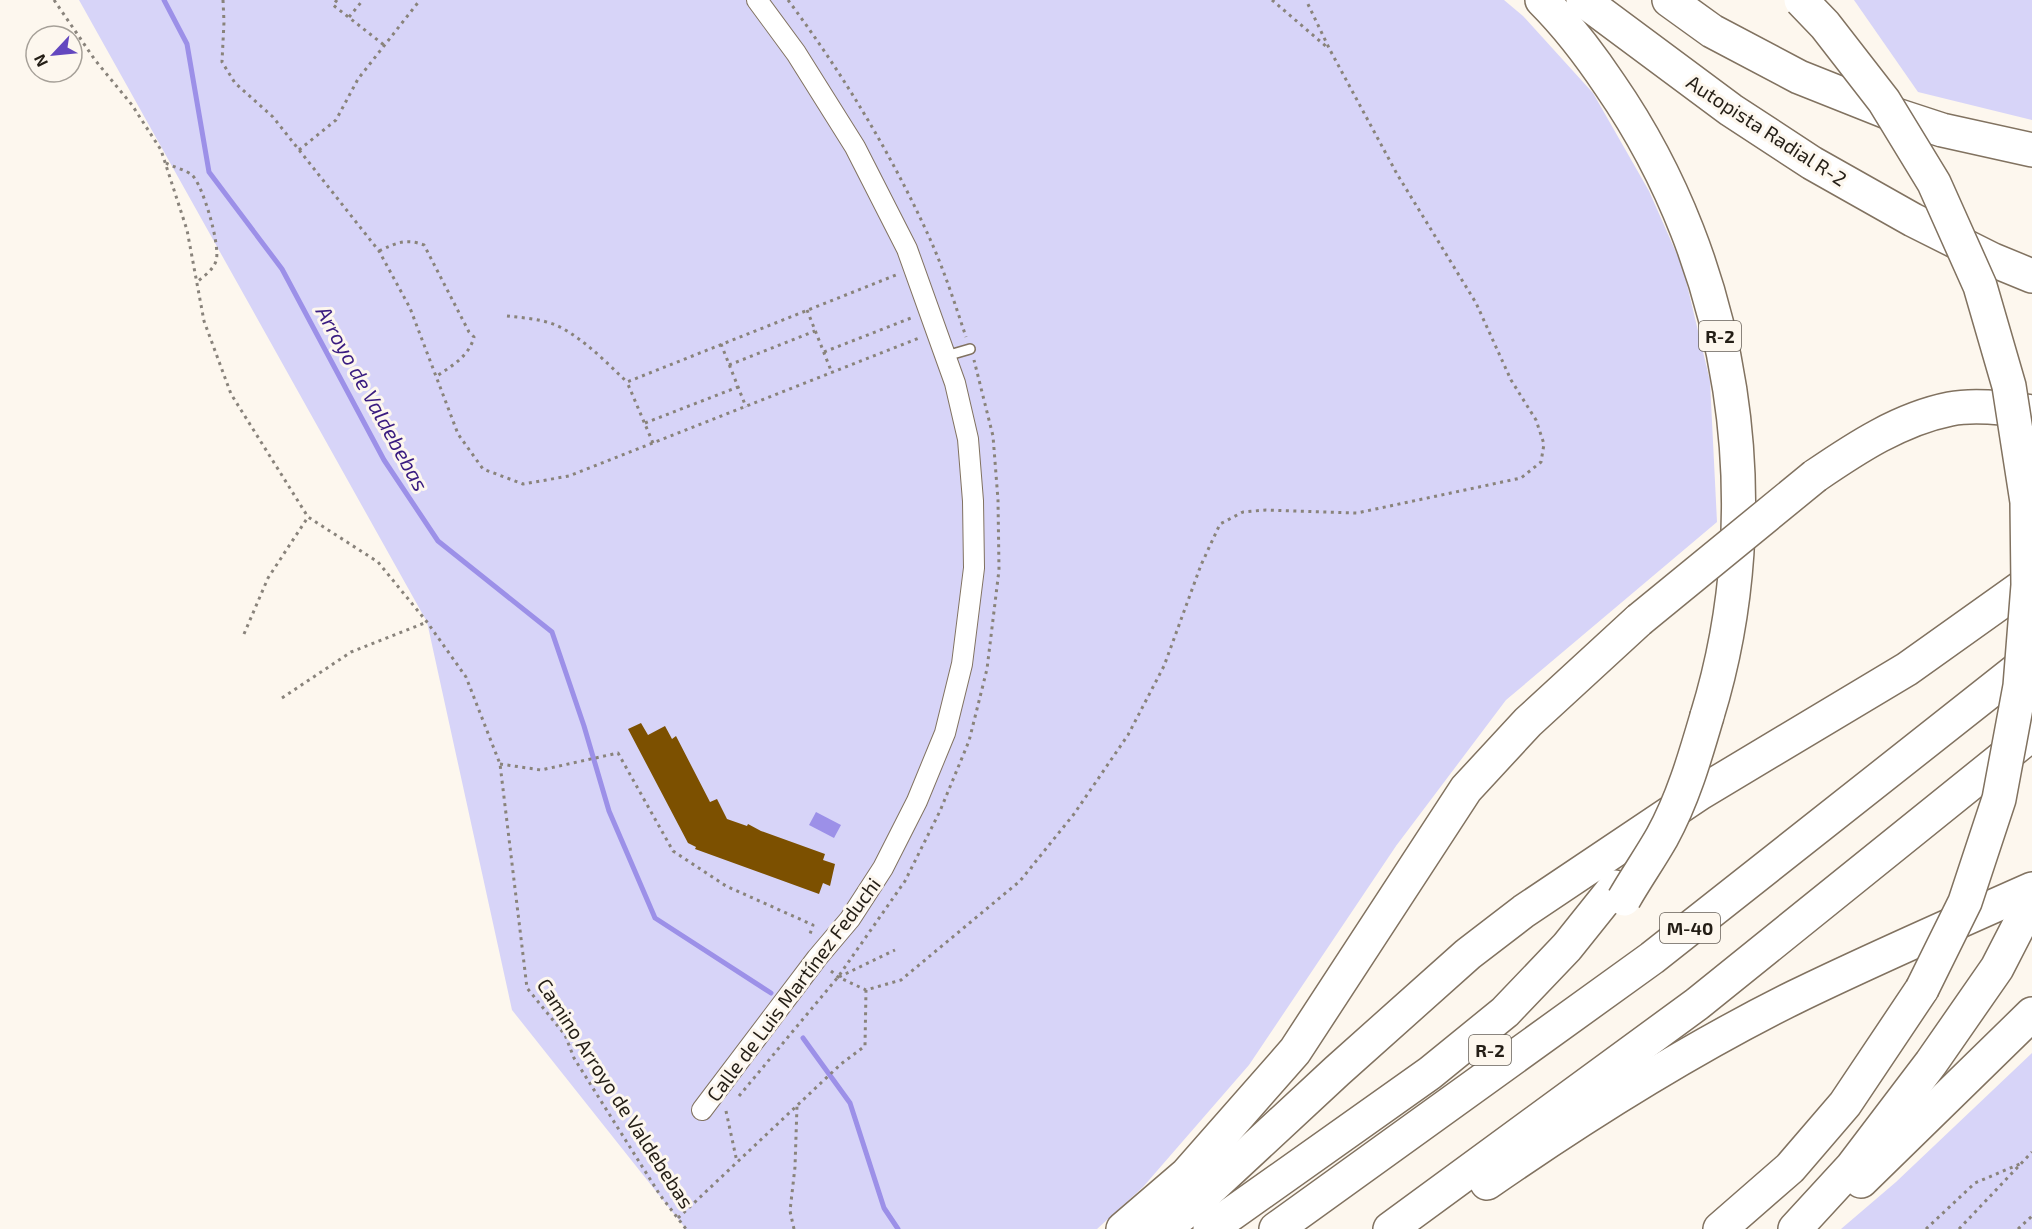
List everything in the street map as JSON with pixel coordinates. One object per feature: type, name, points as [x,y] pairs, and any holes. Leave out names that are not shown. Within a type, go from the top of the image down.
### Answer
[{"type":"highway","name":"R-2","points":[[1339,1185],[1542,1001],[1603,929],[1619,893],[1662,836],[1689,775],[1714,693],[1730,605],[1738,508],[1736,427],[1725,355],[1712,301],[1688,230],[1661,170],[1627,110],[1590,56],[1542,0]]},
{"type":"highway","name":"Autopista Radial R-2","points":[[1583,0],[1731,110],[1812,163],[1913,220],[1993,260],[2032,276]]},
{"type":"highway","points":[[1669,0],[1712,32],[1799,76],[1887,112],[1942,130],[2032,150]]},
{"type":"highway","points":[[1720,1229],[1790,1168],[1845,1104],[1922,989],[1965,902],[1999,799],[2020,686],[2028,585],[2027,502],[2009,386],[1983,297],[1934,183],[1884,101],[1825,25],[1801,0]]},
{"type":"highway","points":[[1123,1229],[1187,1174],[1295,1051],[1466,789],[1528,722],[1639,620],[1815,476],[1850,452],[1895,427],[1950,409],[2005,407],[2032,412]]},
{"type":"highway","points":[[1164,1229],[1459,962],[1524,911],[1700,793],[1907,669],[2032,580]]},
{"type":"highway","name":"M-40","points":[[1276,1229],[1652,958],[2032,658]]},
{"type":"highway","points":[[1390,1229],[1697,1004],[2032,734]]},
{"type":"highway","points":[[1422,1229],[1559,1135],[1712,1041],[1805,992],[2032,889]]},
{"type":"highway","points":[[1210,1229],[1430,1073],[1505,1012],[1619,893]]},
{"type":"highway","points":[[1796,1229],[1852,1167],[1924,1072],[1997,968],[2025,914]]},
{"type":"highway","points":[[1805,1229],[1852,1190],[2032,1014]]},
{"type":"street","name":"Calle de Luis Martínez Feduchi","points":[[702,1110],[817,958],[850,919],[883,868],[917,801],[945,733],[963,664],[974,568],[973,501],[968,439],[955,383],[907,249],[855,147],[796,53],[757,0]]},
{"type":"lane","points":[[946,357],[970,349]]},
{"type":"path","name":"Camino Arroyo de Valdebebas","points":[[54,0],[94,60],[132,105],[161,150],[188,230],[204,321],[231,394],[308,517],[378,562],[427,622],[466,676],[500,764],[527,988],[565,1035],[574,1058],[660,1195],[686,1229]]},
{"type":"path","points":[[223,0],[222,62],[235,83],[273,117],[379,251],[410,308],[458,434],[483,469],[523,484],[569,477],[938,331]]},
{"type":"path","points":[[337,0],[333,5],[384,45]]},
{"type":"path","points":[[349,17],[363,0]]},
{"type":"path","points":[[299,150],[336,120],[358,79],[420,0]]},
{"type":"path","points":[[1272,0],[1330,50]]},
{"type":"path","points":[[500,764],[541,770],[618,753],[672,850],[726,886],[813,925],[806,948],[838,977],[866,990],[901,980],[1020,881],[1074,814],[1128,735],[1164,666],[1201,565],[1220,524],[1243,512],[1266,510],[1357,513],[1521,478],[1542,462],[1544,444],[1536,420],[1511,380],[1476,303],[1398,174],[1330,50],[1306,0]]},
{"type":"path","points":[[165,163],[192,175],[202,192],[213,227],[217,258],[213,267],[197,282]]},
{"type":"path","points":[[379,251],[398,242],[413,241],[424,245],[469,332],[474,336],[471,348],[459,360],[436,376]]},
{"type":"path","points":[[627,382],[914,268]]},
{"type":"path","points":[[807,310],[832,373]]},
{"type":"path","points":[[824,352],[930,311]]},
{"type":"path","points":[[507,316],[534,319],[561,327],[589,346],[627,382],[653,443]]},
{"type":"path","points":[[729,365],[815,331]]},
{"type":"path","points":[[721,344],[746,407]]},
{"type":"path","points":[[645,423],[738,387]]},
{"type":"path","points":[[244,634],[268,578],[308,517]]},
{"type":"path","points":[[282,698],[351,651],[427,622]]},
{"type":"path","points":[[838,977],[895,950]]},
{"type":"path","points":[[678,1218],[841,1064],[865,1046],[866,990]]},
{"type":"path","points":[[794,1229],[790,1211],[795,1167],[797,1106]]},
{"type":"path","points":[[726,1111],[737,1162]]},
{"type":"path","points":[[1959,1229],[2032,1152]]},
{"type":"path","points":[[1926,1229],[1975,1183],[2022,1163]]},
{"type":"path","points":[[2018,1229],[2032,1216]]},
{"type":"shaded area","points":[[79,0],[1504,0],[1523,16],[1593,93],[1649,191],[1683,268],[1710,381],[1717,522],[1506,700],[1396,846],[1249,1065],[1143,1187],[1097,1229],[686,1229],[512,1010],[427,622]]},
{"type":"shaded area","points":[[1854,0],[2032,0],[2032,120],[1918,92]]},
{"type":"shaded area","points":[[816,812],[841,825],[834,838],[809,825]]},
{"type":"shaded area","points":[[2032,1053],[2032,1229],[1841,1229],[1896,1182]]},
{"type":"building","points":[[641,723],[648,735],[665,726],[672,739],[676,736],[710,802],[717,799],[727,819],[747,826],[748,824],[761,831],[825,854],[823,860],[835,864],[830,886],[823,883],[819,894],[695,849],[696,847],[688,843],[628,729]]},
{"type":"waterway","name":"Arroyo de Valdebebas","points":[[164,0],[187,44],[209,172],[282,269],[384,460],[438,541],[552,632],[584,726],[609,811],[655,918],[771,993]]},
{"type":"waterway","name":"Arroyo de Valdebebas","points":[[803,1038],[850,1103],[884,1208],[898,1229]]}]
